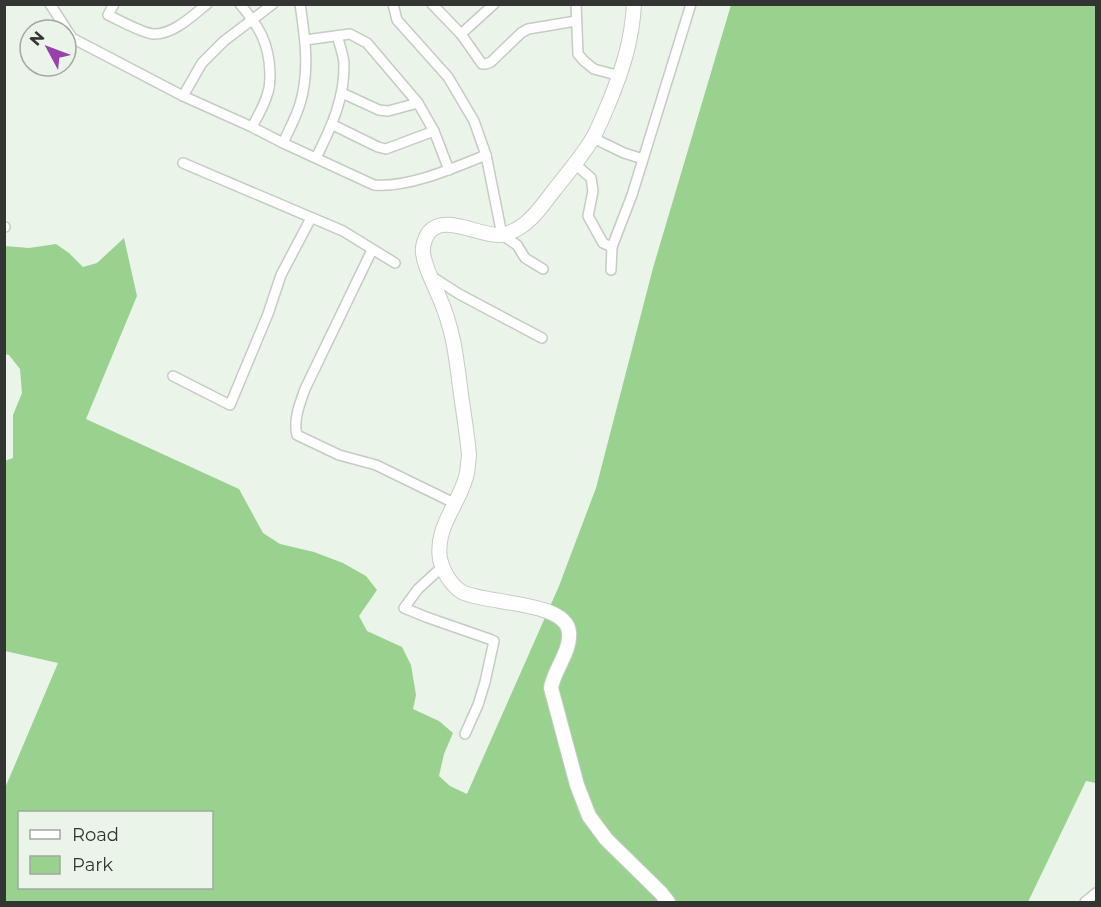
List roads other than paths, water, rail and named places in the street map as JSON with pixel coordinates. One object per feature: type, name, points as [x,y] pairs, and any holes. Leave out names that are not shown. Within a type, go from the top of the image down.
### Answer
[{"type":"street","points":[[50,4],[72,38],[183,96],[374,185],[398,184],[449,170],[486,155]]},
{"type":"street","points":[[114,4],[108,15],[151,34],[166,32],[182,24],[207,4]]},
{"type":"street","points":[[240,4],[253,20],[267,47],[270,60],[268,94],[252,127]]},
{"type":"street","points":[[183,96],[202,63],[225,41],[273,4]]},
{"type":"street","points":[[283,143],[300,104],[306,72],[305,40],[300,4]]},
{"type":"street","points":[[393,4],[397,20],[448,77],[474,121],[486,155],[502,235],[517,245],[525,258],[543,269]]},
{"type":"street","points":[[461,34],[494,4]]},
{"type":"street","points":[[576,4],[578,54],[594,69],[620,76]]},
{"type":"street","points":[[634,4],[628,52],[593,138],[534,215],[512,232],[502,235],[458,225],[445,224],[435,227],[428,236],[423,249],[430,276],[448,318],[454,341],[467,437],[466,478],[441,531],[442,567],[453,585],[472,596],[535,608],[564,620],[568,626],[568,639],[551,688],[577,785],[589,816],[606,839],[661,893],[668,903]]},
{"type":"street","points":[[611,270],[612,247],[625,215],[691,4]]},
{"type":"street","points":[[433,5],[461,34],[482,64],[491,62],[528,29],[576,21]]},
{"type":"street","points":[[305,40],[350,34],[367,43],[418,103],[434,131],[449,170]]},
{"type":"street","points":[[316,158],[333,125],[342,93],[344,61],[338,36]]},
{"type":"street","points":[[342,93],[379,110],[388,111],[418,103]]},
{"type":"street","points":[[333,125],[378,147],[386,148],[434,131]]},
{"type":"street","points":[[593,138],[624,153],[643,159]]},
{"type":"street","points":[[183,163],[343,231],[395,263]]},
{"type":"street","points":[[575,164],[591,178],[593,191],[588,216],[603,243],[612,247]]},
{"type":"street","points":[[173,376],[230,405],[268,314],[281,275],[311,218]]},
{"type":"street","points":[[372,250],[305,389],[295,428],[297,435],[337,455],[376,465],[454,503]]},
{"type":"street","points":[[430,276],[489,311],[542,338]]},
{"type":"street","points":[[442,567],[418,589],[404,608],[494,641],[478,705],[465,734]]},
{"type":"street","points":[[1088,902],[1096,893]]}]
